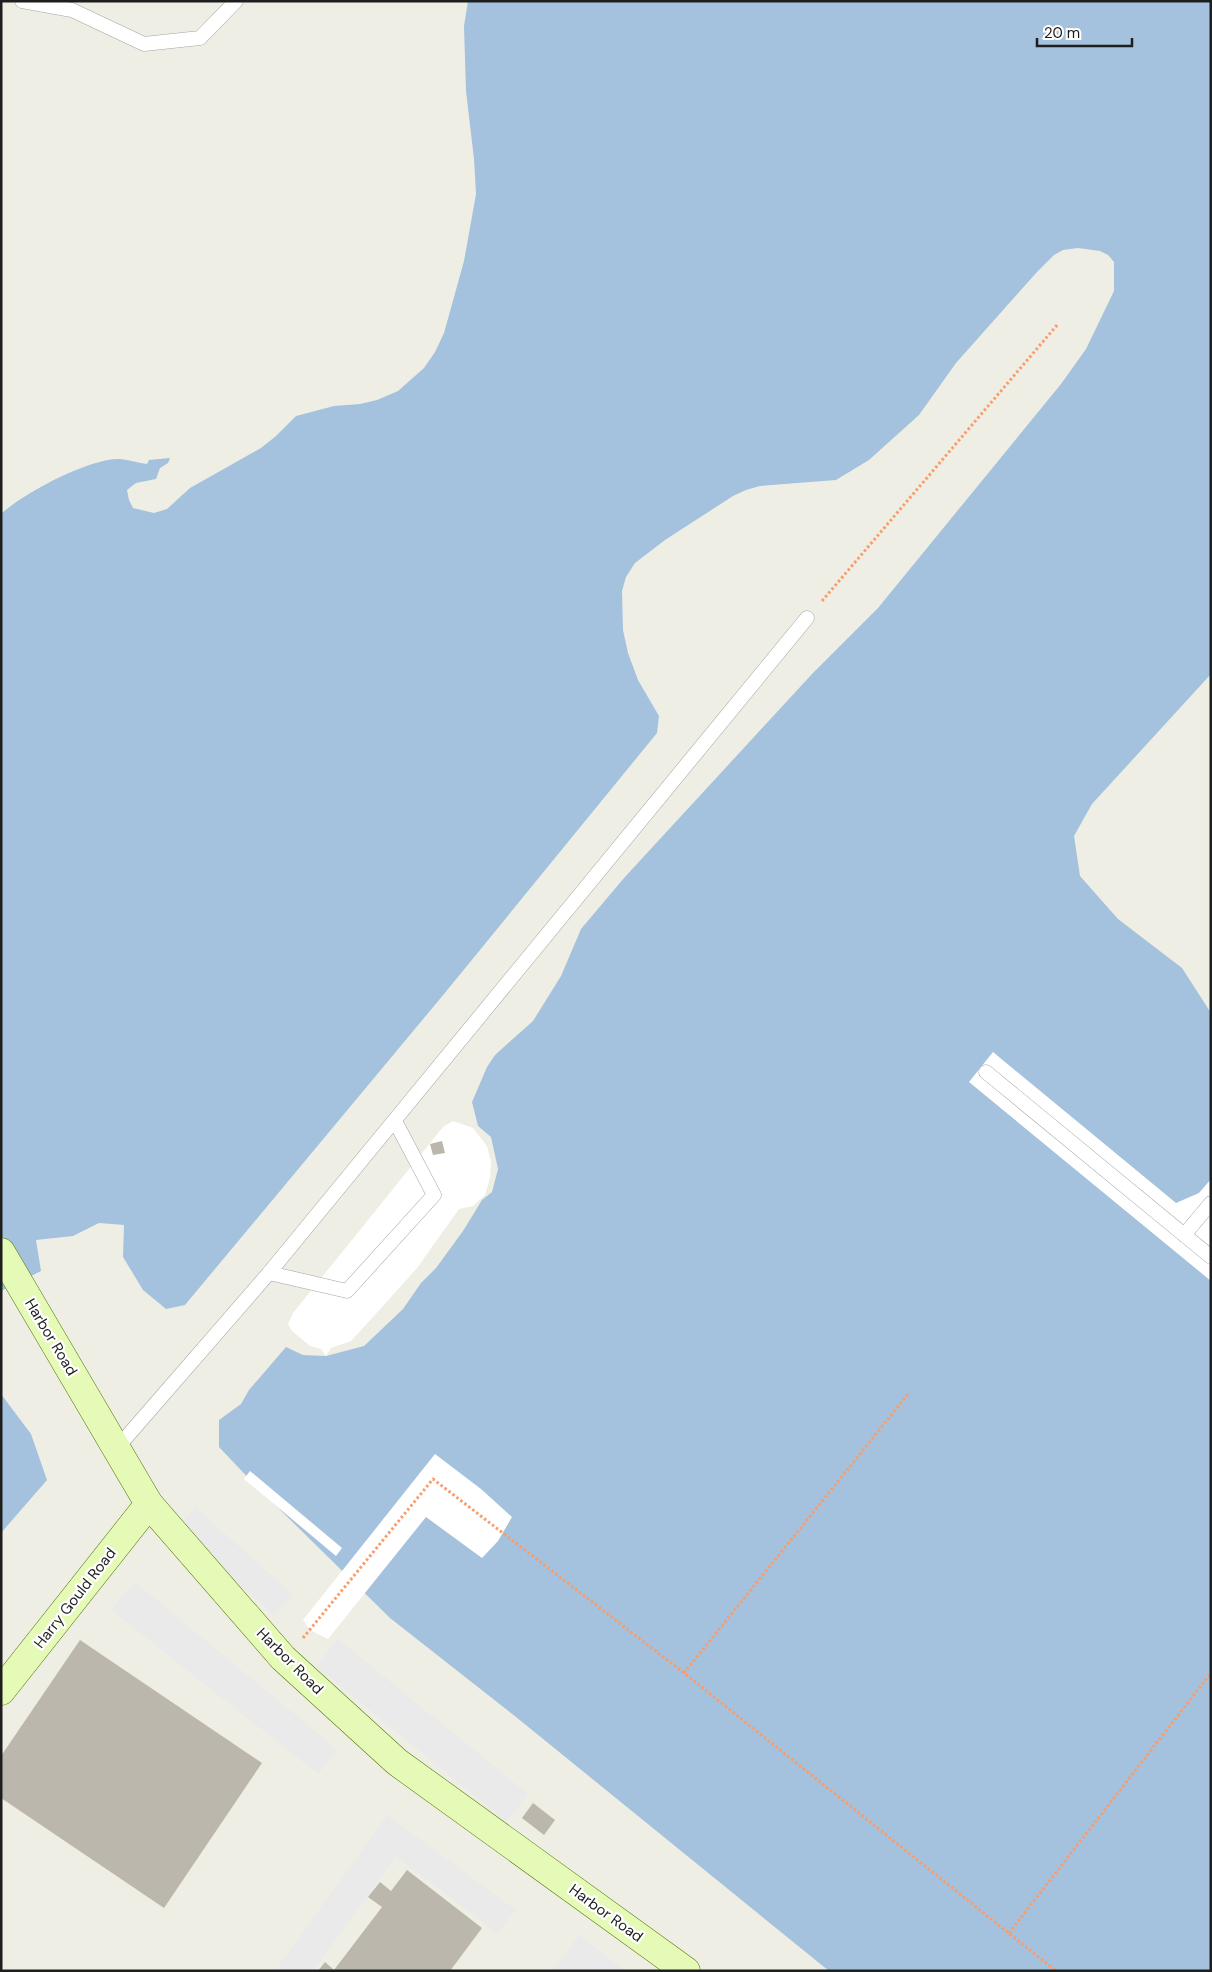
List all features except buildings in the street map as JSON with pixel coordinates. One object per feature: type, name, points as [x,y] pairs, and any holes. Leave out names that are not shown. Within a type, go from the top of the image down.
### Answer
[{"type":"street","name":"Harbor Road","points":[[1,1252],[150,1504],[283,1658],[398,1762],[686,1971]]},
{"type":"street","name":"Harry Gould Road","points":[[1,1691],[150,1504]]},
{"type":"lane","points":[[22,1],[72,10],[144,44],[200,38],[236,1]]},
{"type":"lane","points":[[117,1448],[269,1273],[807,618]]},
{"type":"lane","points":[[986,1072],[1211,1257]]},
{"type":"lane","points":[[269,1273],[348,1292],[434,1195],[395,1121]]},
{"type":"lane","points":[[1184,1235],[1211,1203]]},
{"type":"path","points":[[807,618],[1058,324]]},
{"type":"path","points":[[684,1673],[909,1393]]},
{"type":"path","points":[[310,1630],[433,1479],[684,1673],[1056,1971]]},
{"type":"path","points":[[1009,1933],[1211,1673]]},
{"type":"shaded area","points":[[196,1507],[293,1595],[274,1616],[177,1528]]},
{"type":"shaded area","points":[[135,1582],[338,1750],[318,1774],[111,1610]]},
{"type":"shaded area","points":[[338,1639],[528,1794],[506,1822],[316,1666]]},
{"type":"shaded area","points":[[387,1815],[516,1910],[497,1933],[396,1857],[313,1971],[275,1971]]},
{"type":"shaded area","points":[[579,1935],[625,1971],[552,1971]]},
{"type":"water","points":[[468,1],[1211,1],[1211,674],[1092,804],[1074,836],[1080,876],[1118,919],[1182,968],[1211,1013],[1211,1971],[829,1971],[516,1717],[390,1618],[219,1447],[219,1420],[241,1404],[249,1390],[286,1347],[303,1355],[326,1356],[364,1346],[403,1309],[421,1283],[436,1268],[463,1231],[482,1200],[492,1192],[498,1169],[491,1137],[478,1126],[472,1102],[487,1067],[495,1055],[533,1021],[561,976],[581,929],[624,878],[812,674],[878,608],[1061,384],[1086,349],[1114,291],[1114,262],[1108,255],[1100,251],[1078,248],[1063,250],[1054,255],[956,363],[919,415],[869,460],[836,480],[760,486],[746,490],[733,496],[665,540],[635,563],[626,577],[622,591],[623,630],[628,653],[638,680],[659,716],[657,733],[444,994],[185,1305],[166,1309],[143,1290],[123,1257],[124,1225],[99,1223],[73,1236],[36,1240],[41,1271],[1,1291],[1,514],[25,496],[75,470],[107,460],[120,459],[147,464],[149,460],[170,458],[168,463],[160,468],[156,479],[136,483],[127,490],[133,508],[154,513],[167,509],[190,488],[261,448],[296,416],[334,406],[360,404],[377,400],[398,391],[424,368],[435,352],[444,333],[464,261],[476,194],[466,91],[464,26]]},
{"type":"water","points":[[1,1394],[31,1434],[47,1480],[1,1533]]},
{"type":"pier","points":[[993,1052],[1176,1203],[1199,1193],[1211,1179],[1211,1281],[969,1082]]},
{"type":"pier","points":[[453,1121],[473,1128],[487,1146],[491,1162],[490,1178],[485,1195],[473,1206],[459,1209],[417,1268],[374,1316],[351,1341],[331,1348],[326,1356],[321,1349],[310,1346],[292,1331],[288,1324],[293,1313],[443,1127]]},
{"type":"pier","points":[[435,1454],[481,1489],[512,1517],[498,1541],[482,1558],[426,1517],[328,1639],[310,1630],[303,1620]]},
{"type":"pier","points":[[250,1471],[342,1548],[336,1556],[244,1479]]}]
